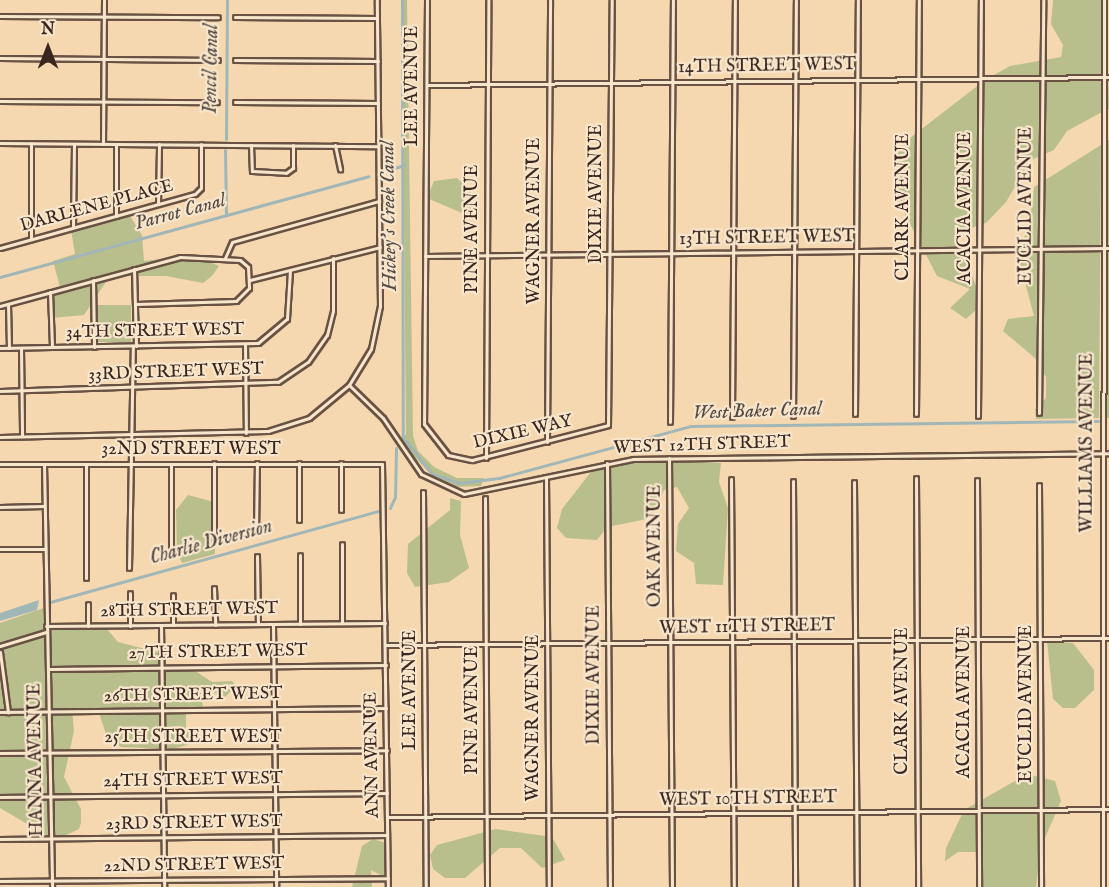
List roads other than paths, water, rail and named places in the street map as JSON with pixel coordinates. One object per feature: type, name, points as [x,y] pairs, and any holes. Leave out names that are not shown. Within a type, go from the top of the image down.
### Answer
[{"type":"street","points":[[103,144],[104,0]]},
{"type":"street","points":[[0,437],[246,433],[301,422],[349,385],[377,326],[380,247],[377,0]]},
{"type":"street","name":"LEE AVENUE","points":[[424,424],[427,0]]},
{"type":"street","name":"PINE AVENUE","points":[[486,458],[488,0]]},
{"type":"street","name":"WAGNER AVENUE","points":[[547,442],[550,0]]},
{"type":"street","name":"DIXIE AVENUE","points":[[608,425],[612,0]]},
{"type":"street","points":[[670,422],[673,0]]},
{"type":"street","points":[[732,417],[735,0]]},
{"type":"street","points":[[793,416],[796,0]]},
{"type":"street","points":[[855,414],[858,0]]},
{"type":"street","name":"CLARK AVENUE","points":[[916,414],[920,0]]},
{"type":"street","name":"ACACIA AVENUE","points":[[978,416],[981,0]]},
{"type":"street","name":"EUCLID AVENUE","points":[[1039,413],[1043,0]]},
{"type":"street","name":"WILLIAMS AVENUE","points":[[1103,887],[1101,453],[1104,0]]},
{"type":"street","points":[[0,16],[218,17]]},
{"type":"street","points":[[235,17],[377,18]]},
{"type":"street","points":[[0,58],[218,60]]},
{"type":"street","points":[[235,60],[378,61]]},
{"type":"street","name":"14TH STREET WEST","points":[[426,85],[1109,76]]},
{"type":"street","points":[[0,101],[217,102]]},
{"type":"street","points":[[235,102],[378,103]]},
{"type":"street","points":[[0,143],[378,146]]},
{"type":"street","points":[[31,143],[31,240]]},
{"type":"street","points":[[74,144],[74,227]]},
{"type":"street","points":[[116,144],[116,216]]},
{"type":"street","points":[[158,204],[159,144]]},
{"type":"street","name":"DARLENE PLACE","points":[[0,248],[200,191],[201,144]]},
{"type":"street","points":[[250,145],[252,171],[286,173],[293,168],[293,145]]},
{"type":"street","points":[[335,146],[340,169]]},
{"type":"street","points":[[225,258],[232,242],[379,201]]},
{"type":"street","points":[[250,280],[380,247]]},
{"type":"street","name":"13TH STREET WEST","points":[[425,256],[1109,248]]},
{"type":"street","points":[[0,306],[180,257],[225,258],[246,264],[250,280],[246,293],[233,302],[136,304]]},
{"type":"street","name":"33RD STREET WEST","points":[[0,391],[246,387],[285,378],[319,349],[332,315],[333,258]]},
{"type":"street","points":[[129,568],[129,464],[134,435],[136,304],[134,269]]},
{"type":"street","name":"34TH STREET WEST","points":[[0,348],[245,344],[271,338],[285,323],[290,270]]},
{"type":"street","points":[[93,280],[94,347]]},
{"type":"street","points":[[50,292],[52,347]]},
{"type":"street","points":[[8,304],[9,348]]},
{"type":"street","points":[[245,344],[246,433]]},
{"type":"street","points":[[21,348],[22,437]]},
{"type":"street","name":"WEST 12TH STREET","points":[[349,385],[383,418],[416,469],[438,486],[472,494],[607,462],[669,458],[1109,453]]},
{"type":"street","name":"DIXIE WAY","points":[[424,424],[451,457],[486,458],[608,425]]},
{"type":"street","name":"OAK AVENUE","points":[[669,458],[672,887]]},
{"type":"street","name":"DIXIE AVENUE","points":[[607,462],[610,887]]},
{"type":"street","points":[[256,463],[256,532]]},
{"type":"street","points":[[298,463],[299,520]]},
{"type":"street","points":[[341,463],[341,510]]},
{"type":"street","name":"32ND STREET WEST","points":[[0,464],[382,464]]},
{"type":"street","points":[[0,646],[46,633],[44,464]]},
{"type":"street","points":[[86,464],[86,578]]},
{"type":"street","points":[[171,464],[171,554]]},
{"type":"street","points":[[214,464],[214,542]]},
{"type":"street","name":"ANN AVENUE","points":[[382,464],[388,887]]},
{"type":"street","name":"WAGNER AVENUE","points":[[546,477],[549,887]]},
{"type":"street","points":[[731,478],[734,887]]},
{"type":"street","name":"CLARK AVENUE","points":[[916,478],[918,887]]},
{"type":"street","name":"ACACIA AVENUE","points":[[977,480],[979,887]]},
{"type":"street","points":[[793,481],[795,887]]},
{"type":"street","points":[[854,482],[857,887]]},
{"type":"street","name":"EUCLID AVENUE","points":[[1039,485],[1041,887]]},
{"type":"street","name":"LEE AVENUE","points":[[423,492],[426,887]]},
{"type":"street","name":"PINE AVENUE","points":[[485,498],[487,887]]},
{"type":"street","points":[[0,507],[44,506]]},
{"type":"street","points":[[342,544],[342,623]]},
{"type":"street","points":[[0,549],[45,549]]},
{"type":"street","points":[[300,555],[300,624]]},
{"type":"street","points":[[257,556],[258,624]]},
{"type":"street","points":[[214,588],[215,625]]},
{"type":"street","points":[[130,593],[130,626]]},
{"type":"street","points":[[173,596],[173,625]]},
{"type":"street","points":[[88,604],[88,626]]},
{"type":"street","name":"28TH STREET WEST","points":[[46,627],[386,623]]},
{"type":"street","points":[[273,624],[276,887]]},
{"type":"street","points":[[161,625],[164,887]]},
{"type":"street","name":"HANNA AVENUE","points":[[46,633],[50,669],[52,887]]},
{"type":"street","name":"WEST 11TH STREET","points":[[386,645],[1109,638]]},
{"type":"street","points":[[0,652],[8,712]]},
{"type":"street","name":"27TH STREET WEST","points":[[50,669],[386,665]]},
{"type":"street","name":"26TH STREET WEST","points":[[0,712],[386,708]]},
{"type":"street","name":"25TH STREET WEST","points":[[0,753],[387,750]]},
{"type":"street","name":"24TH STREET WEST","points":[[0,796],[387,793]]},
{"type":"street","name":"WEST 10TH STREET","points":[[387,817],[1109,809]]},
{"type":"street","name":"23RD STREET WEST","points":[[0,839],[387,835]]},
{"type":"street","name":"22ND STREET WEST","points":[[0,881],[388,878]]},
{"type":"waterway","name":"Pencil Canal","points":[[226,139],[227,0]]},
{"type":"waterway","name":"Hickey's Creek Canal","points":[[402,0],[403,443]]},
{"type":"waterway","name":"Pencil Canal","points":[[225,150],[226,215]]},
{"type":"waterway","name":"Parrot Canal","points":[[388,170],[404,165]]},
{"type":"waterway","name":"Parrot Canal","points":[[0,277],[368,176]]},
{"type":"waterway","name":"West Baker Canal","points":[[406,441],[432,474],[459,483],[499,478],[691,426],[1098,421]]},
{"type":"waterway","name":"Charlie Diversion","points":[[390,508],[395,497],[396,448]]},
{"type":"waterway","name":"Charlie Diversion","points":[[50,602],[379,511]]}]
